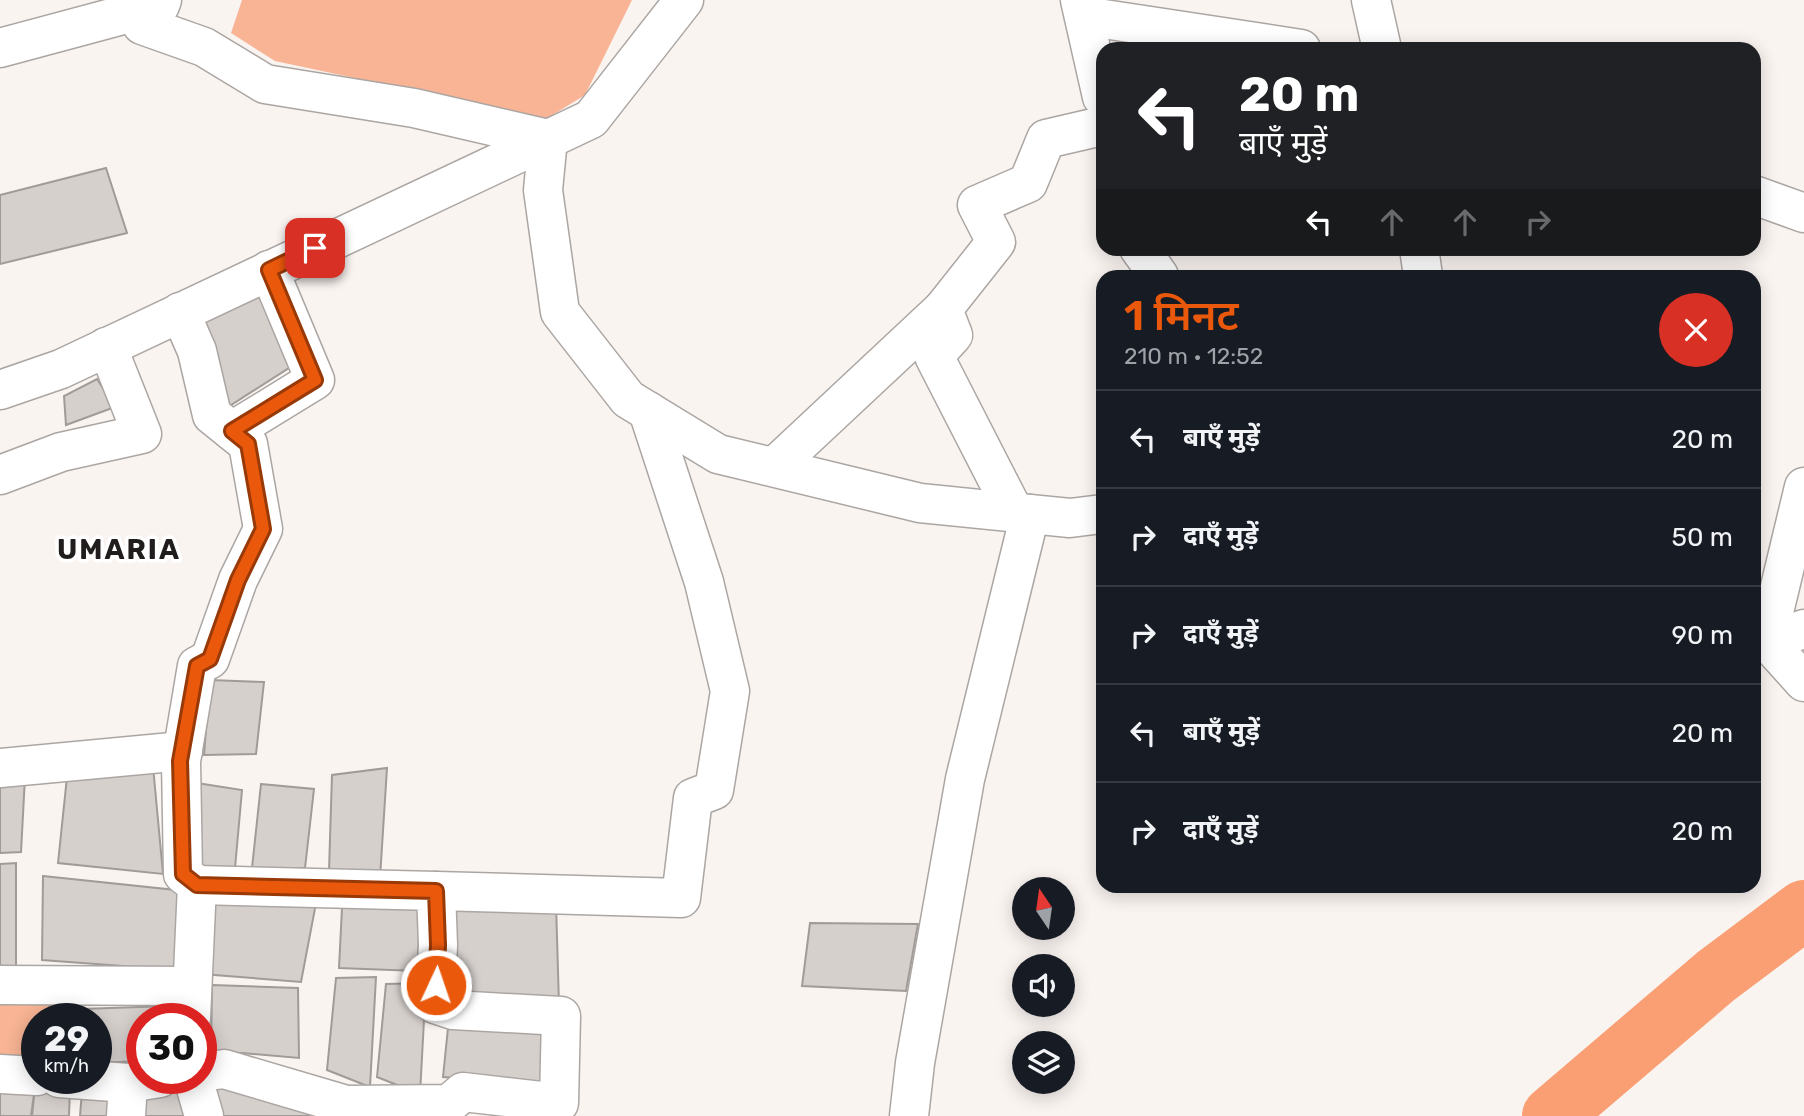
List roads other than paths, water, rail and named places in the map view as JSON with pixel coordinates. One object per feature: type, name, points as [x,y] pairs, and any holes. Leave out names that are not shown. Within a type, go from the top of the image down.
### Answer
[{"type":"street","points":[[0,390],[61,369],[591,119],[684,0]]},
{"type":"street","points":[[1371,0],[1380,42]]},
{"type":"street","points":[[161,3],[142,25],[204,47],[265,84],[414,108],[548,139]]},
{"type":"street","points":[[0,48],[161,3]]},
{"type":"street","points":[[1096,70],[1082,8],[1264,42]]},
{"type":"street","points":[[774,467],[943,309],[996,242],[976,205],[1028,183],[1046,139],[1096,127]]},
{"type":"street","points":[[548,139],[543,190],[560,312],[628,399],[718,454],[920,503],[1070,518],[1096,515]]},
{"type":"street","points":[[1761,198],[1804,213]]},
{"type":"street","points":[[232,431],[315,380],[269,270]]},
{"type":"street","points":[[909,1116],[915,1063],[965,779],[1022,513],[934,356],[953,335],[943,309]]},
{"type":"street","points":[[180,312],[197,351],[212,415],[248,444],[263,529],[238,580],[210,659],[197,666],[180,761],[183,874],[197,885],[681,898],[693,798],[714,790],[730,691],[704,582],[648,411]]},
{"type":"street","points":[[0,475],[61,452],[142,434],[106,347]]},
{"type":"street","points":[[1761,636],[1804,487]]},
{"type":"street","points":[[1761,639],[1804,629]]},
{"type":"street","points":[[1761,640],[1804,682]]},
{"type":"street","points":[[0,768],[183,751]]},
{"type":"street","points":[[0,985],[191,1002],[197,885]]},
{"type":"street","points":[[217,1070],[224,1069],[319,1107],[449,1104],[463,1093],[559,1103],[561,1016],[453,1010],[435,1004],[438,945],[436,891]]},
{"type":"street","points":[[0,1074],[21,1075]]},
{"type":"street","points":[[197,1094],[204,1116]]},
{"type":"waterway","points":[[1552,1116],[1716,976],[1804,910]]},
{"type":"district","name":"UMARIA","points":[[119,549]]}]
